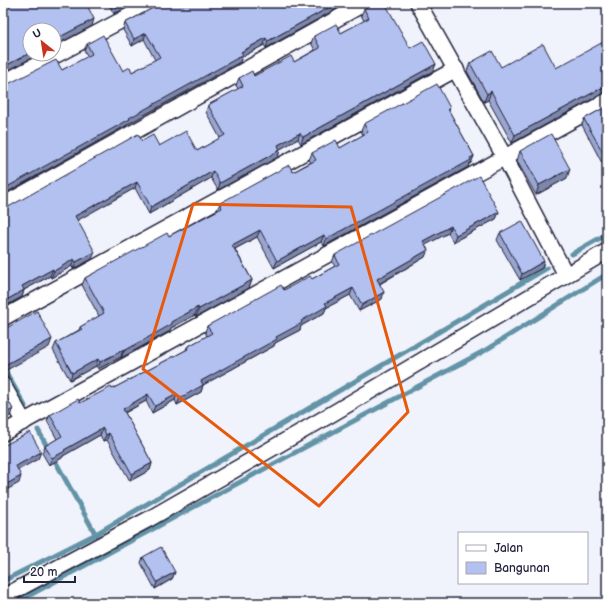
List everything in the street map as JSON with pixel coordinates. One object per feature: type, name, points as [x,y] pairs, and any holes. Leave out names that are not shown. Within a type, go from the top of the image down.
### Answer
[{"type":"street","points":[[3,83],[154,3]]},
{"type":"street","points":[[3,205],[365,3]]},
{"type":"street","points":[[418,3],[504,156],[566,275]]},
{"type":"street","points":[[3,318],[456,69]]},
{"type":"street","points":[[3,433],[504,156],[607,101]]},
{"type":"street","points":[[3,597],[149,519],[330,415],[607,251]]},
{"type":"street","points":[[3,385],[24,422]]},
{"type":"highlighted area","points":[[193,204],[351,207],[408,412],[319,506],[143,369]]},
{"type":"building","points":[[3,3],[86,3],[94,19],[62,36],[62,22],[22,22],[22,57],[3,67]]},
{"type":"building","points":[[114,3],[125,3],[117,7]]},
{"type":"building","points":[[162,3],[337,3],[268,41],[266,38],[241,52],[243,55],[7,187],[3,180],[3,84],[6,85],[52,62],[57,62],[62,70],[92,54],[87,44],[103,35],[123,71],[130,67],[132,72],[160,57],[146,33],[134,39],[125,23]]},
{"type":"building","points":[[372,3],[385,3],[410,48],[423,41],[436,64],[303,137],[300,133],[278,145],[280,150],[220,183],[213,171],[151,207],[137,182],[75,216],[95,252],[76,262],[74,259],[54,271],[53,269],[22,286],[24,290],[3,302],[3,210],[138,134],[142,141],[153,135],[159,146],[186,131],[197,151],[225,135],[208,105],[243,86],[239,78],[252,71],[254,76],[291,56],[294,62],[320,48],[314,36],[336,24],[341,33],[369,18],[364,9]]},
{"type":"building","points":[[605,41],[607,44],[607,85],[515,135],[491,91],[487,94],[470,63],[492,51],[501,67],[543,44],[556,68]]},
{"type":"building","points":[[437,84],[450,108],[448,109],[474,156],[470,158],[471,160],[326,239],[324,235],[277,261],[260,230],[232,245],[252,280],[199,309],[198,307],[171,322],[172,324],[124,351],[123,350],[100,362],[98,359],[72,373],[56,343],[82,329],[80,327],[104,313],[85,278],[167,233],[169,236],[222,208],[220,203],[289,165],[293,172],[316,160],[312,153],[336,140],[340,148],[368,132],[364,124]]},
{"type":"building","points":[[607,106],[607,155],[605,156],[584,119]]},
{"type":"building","points":[[551,134],[570,169],[539,185],[520,151]]},
{"type":"building","points":[[479,176],[499,212],[456,235],[451,226],[423,241],[428,250],[377,279],[384,292],[362,305],[353,288],[325,303],[327,306],[301,321],[302,323],[276,337],[277,339],[201,381],[203,385],[180,398],[177,394],[155,406],[148,394],[123,409],[152,463],[132,474],[109,433],[106,435],[103,428],[52,458],[45,446],[62,436],[50,415],[78,399],[80,403],[111,387],[112,389],[188,349],[187,347],[212,333],[207,326],[281,285],[284,290],[310,276],[312,279],[339,264],[335,255]]},
{"type":"building","points":[[522,221],[544,261],[522,274],[500,233]]},
{"type":"building","points":[[37,311],[52,339],[3,366],[3,330]]},
{"type":"building","points":[[3,391],[13,409],[3,415]]},
{"type":"building","points":[[30,432],[41,452],[16,466],[21,476],[3,486],[3,446]]},
{"type":"building","points":[[161,547],[175,572],[157,582],[143,557]]},
{"type":"waterway","points":[[572,254],[607,234]]},
{"type":"waterway","points":[[3,581],[96,534],[547,268]]},
{"type":"waterway","points":[[15,603],[484,351],[607,274]]},
{"type":"waterway","points":[[3,367],[25,406]]},
{"type":"waterway","points":[[38,430],[49,450]]},
{"type":"waterway","points":[[53,457],[96,535]]}]
